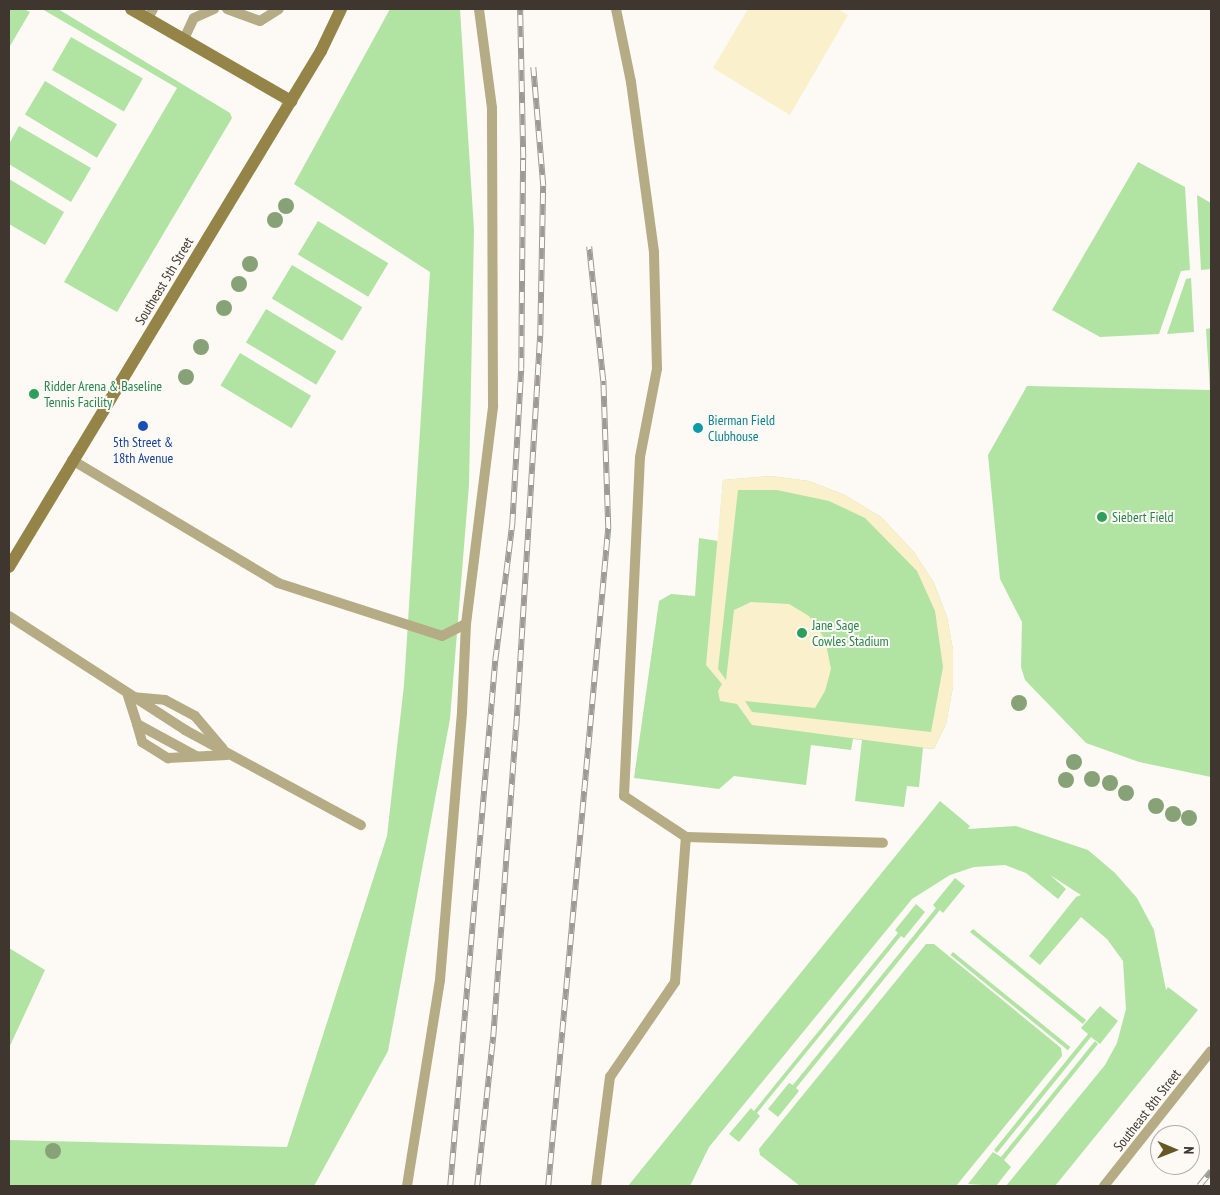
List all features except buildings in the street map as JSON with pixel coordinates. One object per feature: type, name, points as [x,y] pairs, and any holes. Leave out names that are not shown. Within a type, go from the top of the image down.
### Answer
[{"type":"street","points":[[132,9],[151,14],[184,39],[291,101]]},
{"type":"street","name":"Southeast 5th Street","points":[[9,567],[291,101],[341,9]]},
{"type":"lane","points":[[184,39],[194,18],[214,9]]},
{"type":"lane","points":[[227,9],[260,21],[279,9]]},
{"type":"lane","points":[[406,1186],[440,980],[462,712],[466,624],[493,406],[492,108],[479,9]]},
{"type":"lane","points":[[616,9],[631,82],[654,252],[658,369],[640,457],[624,796],[686,837],[883,843]]},
{"type":"lane","points":[[72,460],[278,583],[442,636],[466,624]]},
{"type":"lane","points":[[9,616],[128,696],[228,755],[361,825]]},
{"type":"lane","points":[[128,696],[137,724],[197,757],[228,755]]},
{"type":"lane","points":[[128,696],[165,700],[195,716],[228,755]]},
{"type":"lane","points":[[596,1186],[610,1077],[675,982],[686,837]]},
{"type":"lane","name":"Southeast 8th Street","points":[[1104,1186],[1211,1051]]},
{"type":"green space","points":[[9,9],[24,9],[30,12],[10,46]]},
{"type":"green space","points":[[42,9],[58,9],[230,113],[232,118],[117,312],[64,282],[177,88]]},
{"type":"green space","points":[[390,9],[460,9],[474,230],[469,485],[450,719],[388,1051],[314,1186],[9,1186],[9,1140],[287,1147],[387,836],[404,685],[430,272],[294,184]]},
{"type":"green space","points":[[71,37],[143,78],[124,111],[52,70]]},
{"type":"green space","points":[[45,81],[117,124],[97,158],[25,114]]},
{"type":"green space","points":[[19,126],[91,168],[71,202],[9,164],[9,144]]},
{"type":"green space","points":[[1138,162],[1185,187],[1190,270],[1181,271],[1159,334],[1100,337],[1052,310]]},
{"type":"green space","points":[[9,179],[64,212],[45,245],[9,224]]},
{"type":"green space","points":[[1197,195],[1211,203],[1211,269],[1201,270]]},
{"type":"green space","points":[[318,221],[388,263],[368,297],[298,254]]},
{"type":"green space","points":[[292,265],[362,307],[342,341],[272,298]]},
{"type":"green space","points":[[1191,278],[1194,332],[1167,334],[1186,279]]},
{"type":"green space","points":[[266,309],[336,351],[316,385],[246,342]]},
{"type":"green space","name":"Siebert Field","points":[[1211,328],[1211,777],[1139,762],[1086,743],[1025,680],[1021,667],[1022,622],[1000,579],[988,455],[1027,386],[1210,390],[1206,329]]},
{"type":"green space","points":[[240,353],[311,396],[292,428],[220,386]]},
{"type":"green space","name":"Jane Sage Cowles Stadium","points":[[771,476],[809,481],[845,495],[881,517],[914,552],[934,583],[947,617],[953,650],[953,687],[946,724],[934,749],[923,748],[919,787],[907,786],[904,807],[855,801],[862,740],[853,739],[851,750],[811,745],[806,785],[734,776],[719,789],[634,778],[659,601],[671,594],[695,596],[699,538],[718,541],[723,480]]},
{"type":"green space","points":[[940,801],[970,826],[968,829],[1016,826],[1088,850],[1115,873],[1137,898],[1154,930],[1166,990],[1168,987],[1198,1010],[1055,1186],[1006,1186],[1105,1065],[1117,1043],[1126,1009],[1123,961],[1107,939],[1081,917],[1040,965],[1029,956],[1076,897],[1081,895],[1050,875],[1066,889],[1058,899],[1026,873],[1005,865],[974,867],[950,875],[912,899],[709,1147],[690,1186],[628,1186]]},
{"type":"green space","points":[[955,878],[965,886],[943,913],[940,910],[796,1088],[799,1091],[778,1117],[768,1109],[789,1083],[793,1085],[936,908],[933,905]]},
{"type":"green space","points":[[916,904],[925,912],[904,938],[901,936],[757,1113],[760,1116],[739,1142],[729,1134],[751,1108],[754,1111],[898,933],[895,930]]},
{"type":"green space","points":[[973,929],[1086,1020],[1083,1024],[970,932]]},
{"type":"green space","points":[[926,944],[934,944],[1061,1048],[1062,1056],[956,1186],[800,1186],[760,1155],[759,1149]]},
{"type":"green space","points":[[9,948],[45,970],[9,1048]]},
{"type":"green space","points":[[953,952],[1070,1047],[1068,1050],[950,955]]},
{"type":"green space","points":[[1100,1006],[1118,1021],[1100,1044],[1091,1037],[997,1153],[994,1150],[1088,1034],[1081,1028]]},
{"type":"green space","points":[[1095,1041],[1098,1044],[1004,1160],[1011,1167],[996,1186],[968,1184],[993,1152],[1001,1157]]},
{"type":"sand","points":[[748,9],[838,9],[848,15],[790,115],[713,68]]},
{"type":"sand","points":[[771,476],[809,481],[845,495],[881,517],[914,552],[934,583],[947,617],[953,650],[953,687],[946,724],[934,749],[752,725],[737,704],[720,701],[718,691],[722,684],[706,665],[723,480]],"holes":[[[738,490],[777,490],[829,501],[865,518],[917,571],[935,611],[943,667],[931,732],[752,712],[745,701],[815,708],[825,691],[831,669],[825,639],[809,616],[789,604],[751,602],[734,610],[726,680],[718,669]]]},
{"type":"railway","points":[[450,1186],[495,661],[512,525],[521,369],[523,158],[520,9]]},
{"type":"railway","points":[[477,1186],[493,1037],[516,727],[540,336],[543,186],[533,67]]},
{"type":"railway","points":[[548,1186],[608,528],[603,381],[589,247]]},
{"type":"railway","points":[[1199,1186],[1211,1171]]},
{"type":"place","name":"Ridder Arena & Baseline Tennis Facility","points":[[34,394]]},
{"type":"place","name":"5th Street & 18th Avenue","points":[[143,426]]},
{"type":"place","name":"Bierman Field Clubhouse","points":[[698,428]]},
{"type":"place","name":"Siebert Field","points":[[1102,517]]},
{"type":"place","name":"Jane Sage Cowles Stadium","points":[[802,633]]}]
